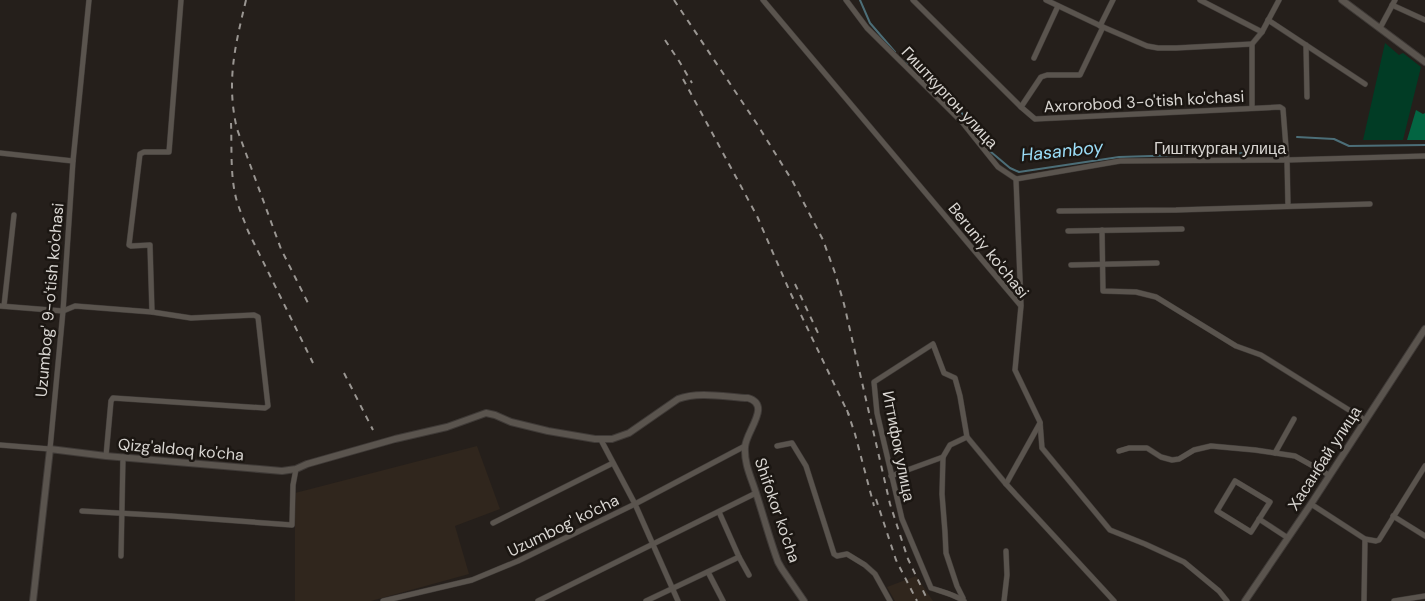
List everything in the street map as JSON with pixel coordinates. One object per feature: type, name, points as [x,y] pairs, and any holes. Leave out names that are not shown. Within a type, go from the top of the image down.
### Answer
[{"type":"street","name":"Uzumbog' 9-o'tish ko'chasi","points":[[33,601],[63,311],[73,161],[89,0]]},
{"type":"street","points":[[152,312],[150,245],[129,245],[140,154],[144,152],[168,152],[182,0]]},
{"type":"street","name":"Beruniy ko'chasi","points":[[763,0],[1021,306],[1015,370],[1040,422],[1042,448],[1110,530],[1184,562],[1220,591],[1227,601]]},
{"type":"street","name":"Гишткургон улица","points":[[846,0],[867,28],[962,122],[998,167],[1016,178]]},
{"type":"street","name":"Axrorobod 3-o'tish ko'chasi","points":[[913,0],[1035,119],[1280,107],[1283,109],[1287,160]]},
{"type":"street","points":[[1046,0],[1147,46],[1176,48],[1252,44]]},
{"type":"street","points":[[1021,107],[1041,77],[1047,75],[1080,75],[1113,0]]},
{"type":"street","points":[[1200,0],[1262,32]]},
{"type":"street","points":[[1252,108],[1252,44],[1262,32],[1279,0]]},
{"type":"street","points":[[1342,0],[1425,62]]},
{"type":"street","points":[[1380,28],[1394,3],[1425,20]]},
{"type":"street","points":[[1034,58],[1058,6]]},
{"type":"street","points":[[1268,20],[1364,84]]},
{"type":"street","points":[[1306,45],[1307,97]]},
{"type":"street","points":[[0,153],[73,161]]},
{"type":"street","name":"Гишткурган улица","points":[[1016,178],[1120,161],[1287,160],[1425,156]]},
{"type":"street","points":[[1287,160],[1288,206]]},
{"type":"street","points":[[1016,178],[1021,306]]},
{"type":"street","points":[[1059,211],[1176,210],[1370,204]]},
{"type":"street","points":[[14,214],[2,306],[63,311],[75,306],[152,312],[186,317],[254,315],[258,317],[268,406],[265,408],[113,398],[111,400],[106,456]]},
{"type":"street","points":[[1102,230],[1103,291],[1136,292],[1156,297],[1236,346],[1261,355],[1365,420]]},
{"type":"street","points":[[1068,231],[1182,230]]},
{"type":"street","points":[[1071,265],[1157,263]]},
{"type":"street","name":"Хасанбай улица","points":[[1245,601],[1311,504],[1425,329]]},
{"type":"street","name":"Иттифок улица","points":[[964,601],[955,594],[940,592],[931,588],[902,519],[877,412],[874,382],[933,344],[944,373],[954,378],[960,396],[967,438]]},
{"type":"street","name":"Shifokor ko'cha","points":[[601,440],[626,434],[676,400],[690,396],[748,398],[754,400],[759,408],[745,446],[746,466],[778,562],[804,601]]},
{"type":"street","name":"Qizg'aldoq ko'cha","points":[[0,445],[266,470],[296,469],[307,464],[395,439],[447,427],[486,414],[548,431],[601,440]]},
{"type":"street","points":[[1275,453],[1294,419]]},
{"type":"street","points":[[1006,484],[1040,422]]},
{"type":"street","points":[[891,476],[943,457],[950,445],[967,438],[1006,484],[1114,601]]},
{"type":"street","points":[[601,440],[635,504],[678,601]]},
{"type":"street","points":[[777,446],[793,444],[806,466],[834,554],[837,556],[847,554],[865,565],[875,574],[890,601]]},
{"type":"street","name":"Uzumbog' ko'cha","points":[[383,601],[480,577],[518,561],[635,504],[745,446]]},
{"type":"street","points":[[1119,451],[1129,448],[1147,448],[1161,457],[1172,460],[1179,459],[1194,450],[1211,446],[1275,453],[1295,456],[1329,475]]},
{"type":"street","points":[[121,556],[123,457]]},
{"type":"street","name":"Иттифок улица","points":[[943,457],[942,494],[946,553],[964,601]]},
{"type":"street","points":[[494,523],[613,463]]},
{"type":"street","points":[[1311,504],[1366,539],[1379,540],[1425,466]]},
{"type":"street","points":[[82,511],[292,525],[293,485],[296,469]]},
{"type":"street","points":[[1235,481],[1270,502],[1259,519],[1251,532],[1217,511],[1235,481]]},
{"type":"street","points":[[538,601],[756,493]]},
{"type":"street","points":[[719,512],[739,557],[750,575]]},
{"type":"street","points":[[1393,516],[1425,536]]},
{"type":"street","points":[[1259,519],[1288,538]]},
{"type":"street","points":[[1364,601],[1366,539]]},
{"type":"street","points":[[1004,601],[1007,575],[1006,551]]},
{"type":"street","points":[[646,601],[739,557]]},
{"type":"street","points":[[708,572],[723,601]]},
{"type":"street","points":[[1394,601],[1425,596]]},
{"type":"shaded area","points":[[477,446],[500,509],[455,526],[469,574],[371,601],[295,601],[295,493]]},
{"type":"shaded area","points":[[916,576],[933,601],[895,601],[887,587]]},
{"type":"green space","points":[[1385,43],[1399,55],[1403,53],[1421,67],[1403,140],[1363,140]]},
{"type":"green space","points":[[1416,110],[1423,114],[1425,113],[1425,140],[1407,140]]},
{"type":"waterway","name":"Hasanboy","points":[[860,0],[870,23],[895,52]]},
{"type":"waterway","name":"Hasanboy","points":[[904,61],[958,108],[991,152],[1010,168],[1019,172],[1119,157],[1284,152]]},
{"type":"waterway","name":"Hasanboy","points":[[1297,137],[1334,139],[1349,146],[1425,145]]},
{"type":"railway","points":[[246,0],[233,64],[232,95],[237,129],[281,249],[310,307]]},
{"type":"railway","points":[[674,0],[757,124],[793,182],[823,240],[844,304],[890,504],[908,559],[928,601]]},
{"type":"railway","points":[[665,40],[692,83]]},
{"type":"railway","points":[[683,79],[757,216],[790,292],[849,415]]},
{"type":"railway","points":[[231,123],[233,180],[236,198],[248,231],[313,363]]},
{"type":"railway","points":[[795,284],[818,333]]},
{"type":"railway","points":[[344,373],[373,430]]},
{"type":"railway","points":[[847,410],[874,506]]},
{"type":"railway","points":[[876,499],[896,560],[917,601]]}]
